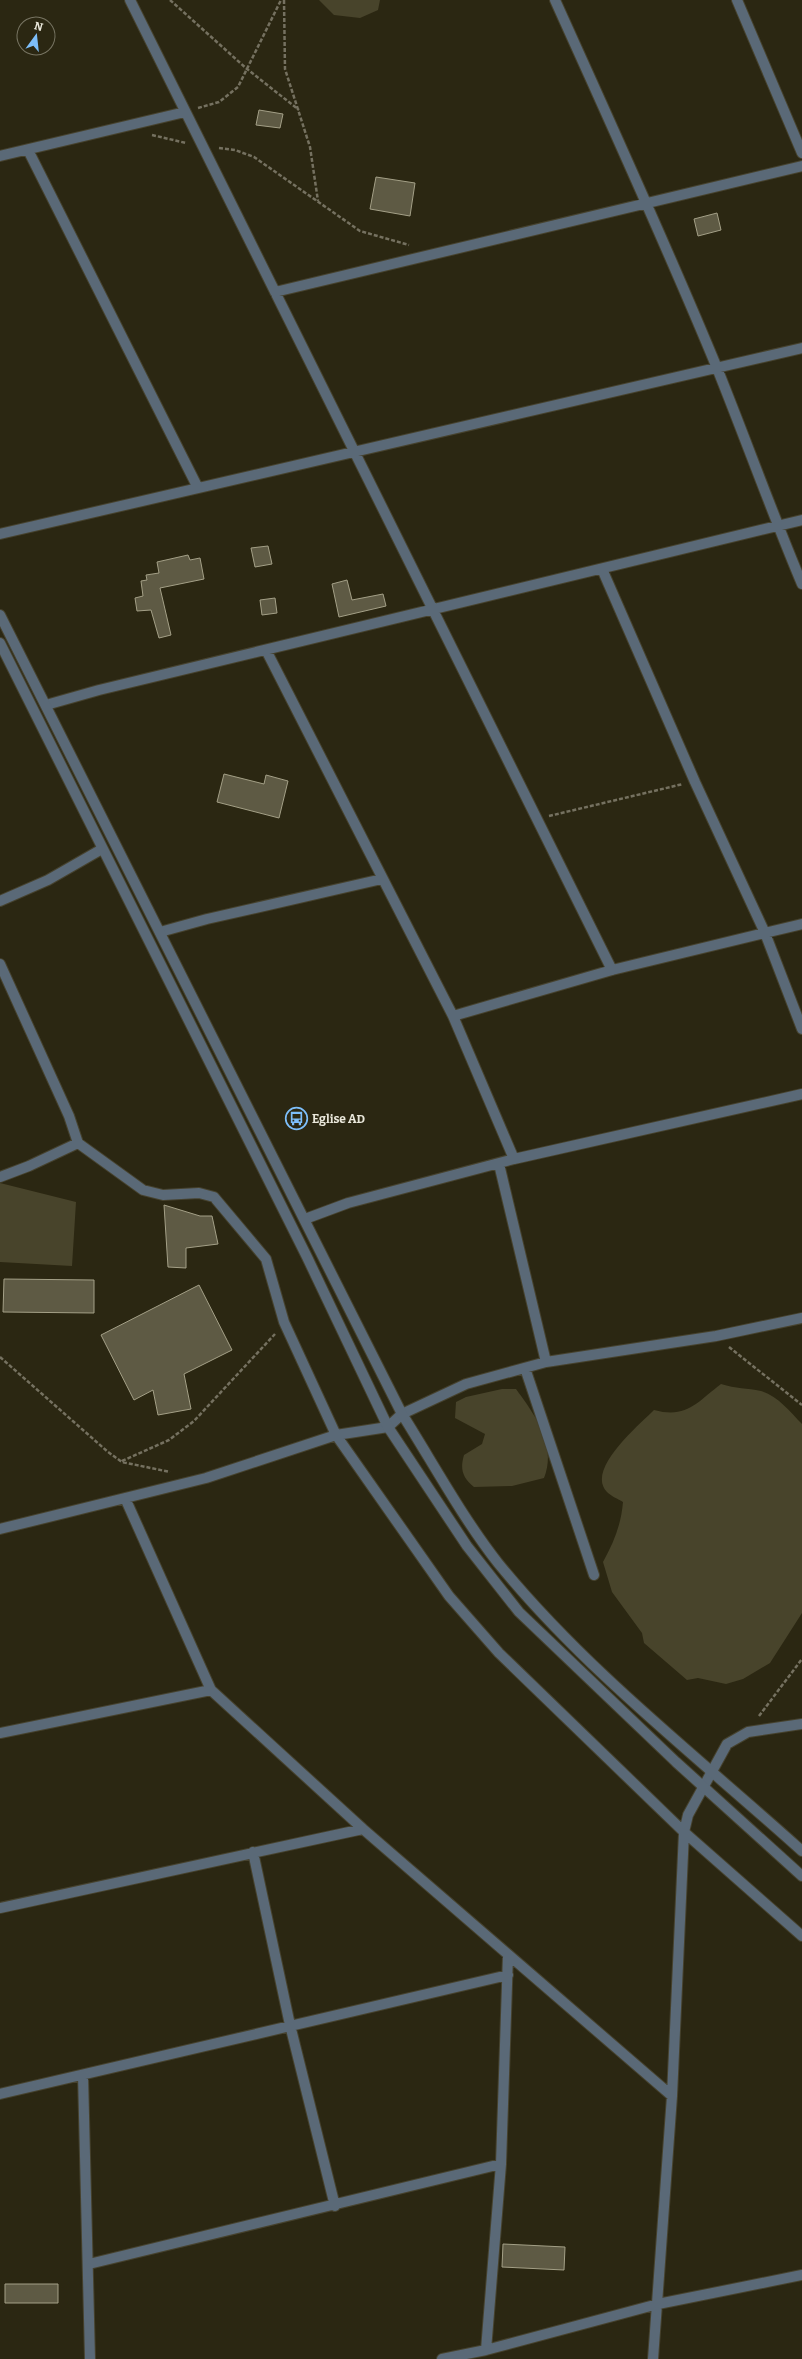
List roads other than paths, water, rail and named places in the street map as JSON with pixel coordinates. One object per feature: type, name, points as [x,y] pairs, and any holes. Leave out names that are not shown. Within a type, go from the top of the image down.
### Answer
[{"type":"street","points":[[130,0],[612,970]]},
{"type":"street","points":[[555,0],[647,203],[717,368],[777,525],[802,584]]},
{"type":"street","points":[[737,0],[802,153]]},
{"type":"street","points":[[0,156],[185,112]]},
{"type":"street","points":[[28,150],[197,486]]},
{"type":"street","points":[[275,292],[802,166]]},
{"type":"street","points":[[0,534],[197,486],[802,348]]},
{"type":"street","points":[[46,705],[99,690],[802,520]]},
{"type":"street","points":[[602,569],[695,782],[765,933],[802,1029]]},
{"type":"street","points":[[0,615],[402,1414],[471,1523],[497,1561],[530,1600],[626,1696],[802,1851]]},
{"type":"street","points":[[0,643],[303,1249],[388,1427],[467,1546],[519,1612],[703,1787],[802,1876]]},
{"type":"street","points":[[266,650],[453,1016],[514,1159]]},
{"type":"street","points":[[0,901],[48,880],[102,849]]},
{"type":"street","points":[[160,932],[207,919],[382,879]]},
{"type":"street","points":[[453,1016],[612,970],[802,924]]},
{"type":"street","points":[[0,964],[69,1116],[78,1143],[143,1190],[163,1195],[199,1193],[214,1197],[266,1260],[284,1322],[336,1436],[449,1596],[500,1653],[684,1832],[802,1936]]},
{"type":"street","points":[[305,1219],[348,1203],[514,1159],[802,1094]]},
{"type":"street","points":[[0,1177],[29,1166],[78,1143]]},
{"type":"street","points":[[499,1164],[546,1362]]},
{"type":"street","points":[[0,1529],[206,1478],[336,1436],[388,1427],[402,1414],[466,1384],[546,1362],[716,1336],[802,1318]]},
{"type":"street","points":[[525,1368],[594,1575]]},
{"type":"street","points":[[124,1498],[211,1690],[363,1828],[672,2096]]},
{"type":"street","points":[[0,1733],[211,1690]]},
{"type":"street","points":[[653,2359],[672,2096],[684,1832],[688,1815],[726,1744],[748,1732],[802,1724]]},
{"type":"street","points":[[0,1908],[363,1828]]},
{"type":"street","points":[[253,1852],[290,2025],[335,2206]]},
{"type":"street","points":[[486,2350],[502,2164],[508,1955]]},
{"type":"street","points":[[0,2094],[508,1975]]},
{"type":"street","points":[[83,2075],[89,2264],[90,2359]]},
{"type":"street","points":[[89,2264],[335,2206],[502,2164]]},
{"type":"street","points":[[442,2359],[486,2350],[658,2304],[802,2275]]},
{"type":"place","name":"Eglise AD","points":[[296,1119]]}]
